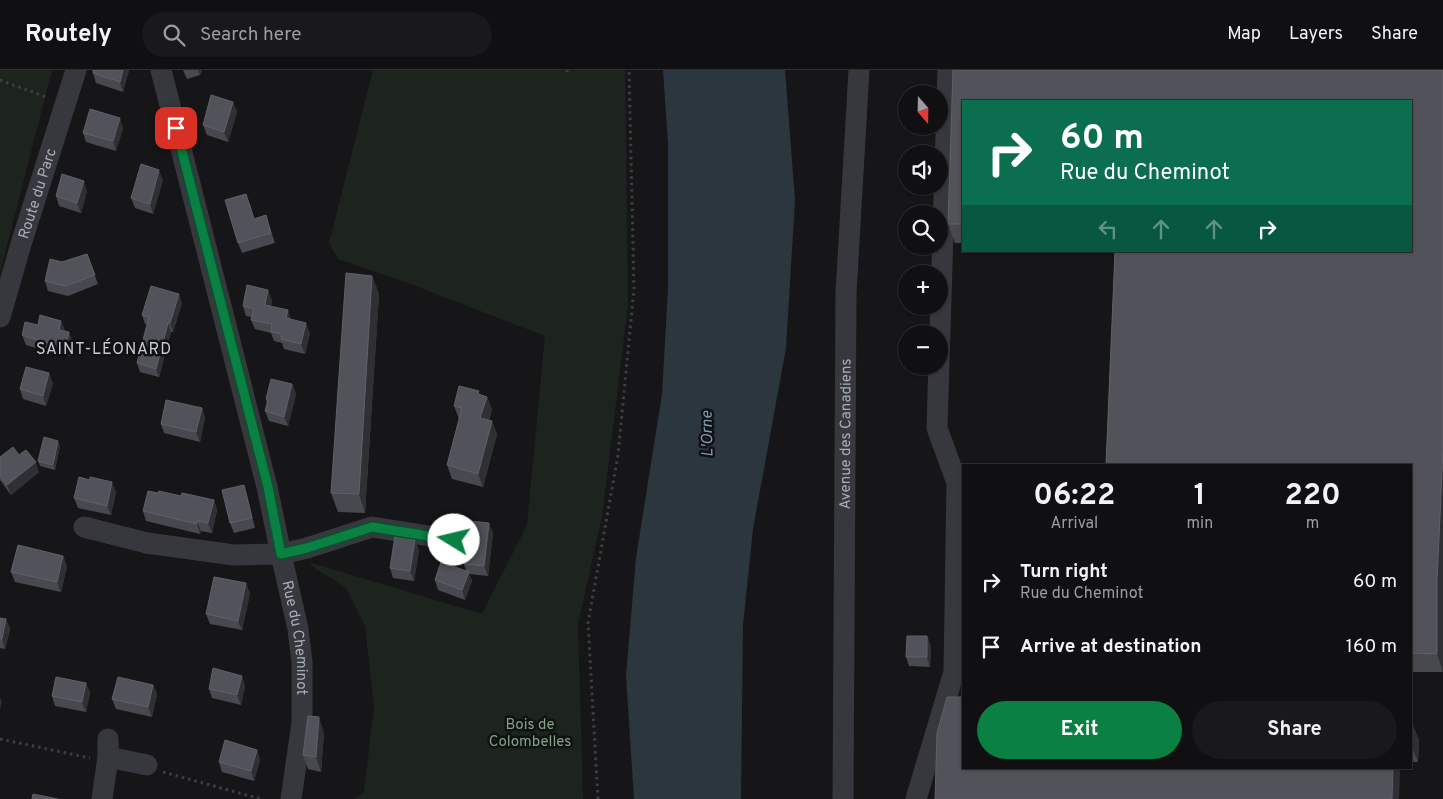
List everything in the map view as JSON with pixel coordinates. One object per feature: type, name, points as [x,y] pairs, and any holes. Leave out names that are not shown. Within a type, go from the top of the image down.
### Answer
[{"type":"street","name":"Route du Parc","points":[[0,317],[76,70]]},
{"type":"street","name":"Rue du Cheminot","points":[[161,70],[268,487],[298,629],[302,662],[302,723],[291,799]]},
{"type":"street","name":"Avenue des Canadiens","points":[[843,799],[846,293],[859,70]]},
{"type":"street","points":[[916,799],[959,672],[958,484],[937,428],[948,70]]},
{"type":"street","points":[[84,527],[147,543],[234,555],[281,554],[307,548],[372,527],[454,540]]},
{"type":"street","points":[[102,799],[108,748],[147,765]]},
{"type":"path","points":[[598,799],[588,623],[618,455],[634,290],[629,70]]},
{"type":"path","points":[[0,80],[66,104]]},
{"type":"path","points":[[0,740],[87,758],[108,748]]},
{"type":"path","points":[[166,774],[261,799]]},
{"type":"green space","points":[[0,70],[52,70],[0,273]]},
{"type":"green space","name":"Bois de Colombelles","points":[[373,70],[625,70],[628,306],[602,516],[578,625],[583,799],[354,799],[364,792],[374,706],[365,626],[346,588],[310,565],[312,563],[482,614],[527,525],[545,336],[408,283],[338,259],[329,243]]},
{"type":"water","name":"L'Orne","points":[[663,70],[785,70],[795,200],[786,348],[753,529],[743,625],[741,799],[634,799],[626,675],[636,558],[662,394],[668,288],[668,144]]},
{"type":"building","points":[[93,70],[123,70],[120,82],[93,73]]},
{"type":"building","points":[[953,70],[1443,70],[1443,450],[1437,582],[1437,654],[1412,653],[1412,464],[1106,464],[1115,252],[1412,252],[1412,100],[962,100],[962,224],[948,224]]},
{"type":"building","points":[[211,95],[233,102],[224,132],[203,125]]},
{"type":"building","points":[[90,109],[120,118],[113,141],[83,133]]},
{"type":"building","points":[[141,164],[159,170],[150,204],[131,198]]},
{"type":"building","points":[[62,174],[84,181],[77,203],[56,196]]},
{"type":"building","points":[[246,194],[254,219],[266,215],[271,233],[238,243],[225,200]]},
{"type":"building","points":[[87,254],[95,275],[65,286],[45,281],[50,259],[62,262]]},
{"type":"building","points":[[346,273],[372,276],[359,494],[331,493]]},
{"type":"building","points":[[247,285],[268,290],[265,305],[288,310],[286,318],[306,323],[301,344],[281,339],[282,334],[271,332],[272,324],[251,320],[254,309],[243,306]]},
{"type":"building","points":[[151,286],[179,294],[170,323],[168,323],[156,369],[137,363],[149,317],[142,315]]},
{"type":"building","points":[[40,315],[61,321],[59,330],[69,332],[66,346],[55,345],[22,335],[25,322],[38,325]]},
{"type":"building","points":[[26,367],[49,373],[43,396],[20,389]]},
{"type":"building","points":[[271,379],[292,384],[284,417],[265,411]]},
{"type":"building","points":[[459,386],[479,391],[478,394],[487,397],[480,418],[492,421],[478,474],[447,465],[462,408],[454,406]]},
{"type":"building","points":[[166,400],[202,408],[196,432],[161,424]]},
{"type":"building","points":[[44,437],[58,441],[53,465],[38,461]]},
{"type":"building","points":[[13,447],[19,455],[26,450],[36,462],[7,485],[0,475],[0,457]]},
{"type":"building","points":[[79,477],[90,480],[90,477],[112,482],[107,506],[74,498]]},
{"type":"building","points":[[244,485],[252,518],[230,523],[222,490]]},
{"type":"building","points":[[148,491],[158,493],[159,491],[181,496],[182,493],[214,500],[208,523],[197,521],[197,524],[143,511]]},
{"type":"building","points":[[469,521],[489,523],[484,566],[464,564]]},
{"type":"building","points":[[395,536],[415,540],[410,571],[390,568]]},
{"type":"building","points":[[18,545],[63,556],[57,582],[11,572]]},
{"type":"building","points":[[441,562],[469,572],[462,590],[435,580]]},
{"type":"building","points":[[214,577],[246,583],[238,621],[206,614]]},
{"type":"building","points":[[0,618],[6,619],[2,639],[0,639]]},
{"type":"building","points":[[907,636],[927,636],[927,657],[906,657]]},
{"type":"building","points":[[213,668],[242,676],[237,695],[209,689]]},
{"type":"building","points":[[56,677],[86,683],[82,702],[52,696]]},
{"type":"building","points":[[118,677],[153,685],[148,707],[112,699]]},
{"type":"building","points":[[947,697],[962,697],[962,769],[1393,769],[1392,799],[935,799],[937,733]]},
{"type":"building","points":[[308,716],[319,717],[316,757],[303,755]]},
{"type":"building","points":[[225,740],[257,750],[251,771],[219,762]]},
{"type":"building","points":[[33,794],[58,799],[32,799]]},
{"type":"district","name":"SAINT-LÉONARD","points":[[104,348]]},
{"type":"route","points":[[176,128],[268,487],[281,554],[307,548],[372,527],[454,540]]}]
